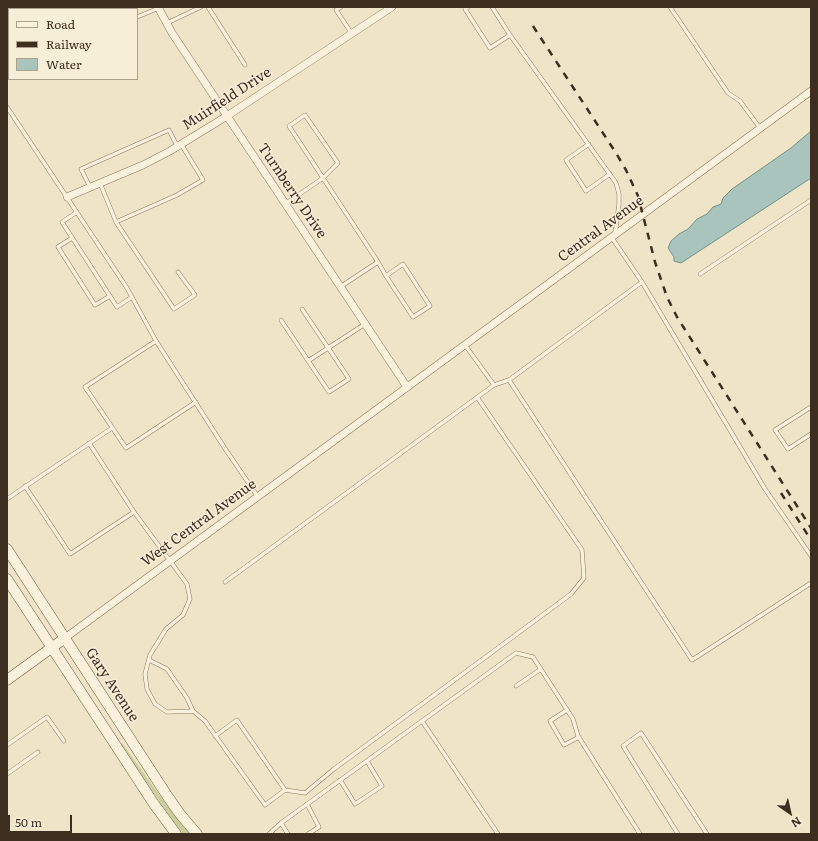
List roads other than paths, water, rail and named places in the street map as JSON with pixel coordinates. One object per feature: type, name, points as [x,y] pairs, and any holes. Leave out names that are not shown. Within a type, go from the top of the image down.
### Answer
[{"type":"main road","name":"Gary Avenue","points":[[7,549],[168,797],[197,834]]},
{"type":"main road","points":[[7,579],[154,804],[176,834]]},
{"type":"main road","name":"West Central Avenue","points":[[7,680],[65,638]]},
{"type":"street","name":"Turnberry Drive","points":[[158,7],[227,116],[407,387]]},
{"type":"street","name":"Muirfield Drive","points":[[67,197],[143,165],[179,146],[392,7]]},
{"type":"street","name":"Central Avenue","points":[[407,387],[811,91]]},
{"type":"street","name":"West Central Avenue","points":[[65,638],[407,387]]},
{"type":"lane","points":[[138,17],[158,7]]},
{"type":"lane","points":[[167,23],[201,7]]},
{"type":"lane","points":[[208,7],[245,65]]},
{"type":"lane","points":[[341,7],[336,10],[352,34]]},
{"type":"lane","points":[[468,7],[465,10],[490,48],[510,35]]},
{"type":"lane","points":[[492,7],[510,35],[616,183],[619,194],[619,204],[613,236],[765,489],[811,556]]},
{"type":"lane","points":[[670,7],[728,93],[740,101],[760,128]]},
{"type":"lane","points":[[7,106],[132,297],[156,341],[258,497]]},
{"type":"lane","points":[[285,204],[323,178],[338,163],[305,115],[289,126],[323,178],[378,262],[386,276],[413,317],[430,306],[403,264],[386,276]]},
{"type":"lane","points":[[90,187],[82,169],[169,130],[203,180],[177,195],[116,222]]},
{"type":"lane","points":[[589,144],[566,160],[586,191],[610,174]]},
{"type":"lane","points":[[100,183],[116,222],[174,309],[195,295],[178,272]]},
{"type":"lane","points":[[700,274],[811,200]]},
{"type":"lane","points":[[77,212],[62,222],[72,238],[117,307],[132,297]]},
{"type":"lane","points":[[72,238],[58,248],[91,299],[95,305],[110,296]]},
{"type":"lane","points":[[340,287],[378,262]]},
{"type":"lane","points":[[225,582],[477,397],[494,385],[509,380],[642,282]]},
{"type":"lane","points":[[281,320],[329,392],[349,379],[302,308]]},
{"type":"lane","points":[[308,362],[365,324]]},
{"type":"lane","points":[[156,341],[85,387],[126,448],[196,402]]},
{"type":"lane","points":[[465,345],[494,385]]},
{"type":"lane","points":[[509,380],[692,660],[811,583]]},
{"type":"lane","points":[[149,660],[167,669],[187,698],[192,712],[204,721],[265,805],[285,790],[305,792],[340,764],[572,594],[584,578],[582,550],[477,397]]},
{"type":"lane","points":[[811,407],[775,430],[788,448],[811,434]]},
{"type":"lane","points":[[7,498],[112,428]]},
{"type":"lane","points":[[89,443],[134,512],[187,584],[190,600],[183,615],[166,629],[150,655],[145,674],[147,689],[155,704],[167,712],[192,712]]},
{"type":"lane","points":[[25,486],[70,554],[134,512]]},
{"type":"lane","points":[[269,834],[281,823],[516,653],[534,657],[573,719],[579,736],[640,834]]},
{"type":"lane","points":[[516,686],[541,669]]},
{"type":"lane","points":[[567,710],[550,721],[564,745],[579,736]]},
{"type":"lane","points":[[7,745],[47,717],[64,741]]},
{"type":"lane","points":[[215,736],[237,720],[285,790]]},
{"type":"lane","points":[[422,721],[498,834]]},
{"type":"lane","points":[[678,834],[623,746],[642,733],[707,834]]},
{"type":"lane","points":[[7,774],[38,752]]},
{"type":"lane","points":[[340,780],[355,804],[382,786],[367,761]]},
{"type":"lane","points":[[307,804],[319,827],[308,834]]},
{"type":"lane","points":[[281,823],[288,834]]},
{"type":"water","points":[[7,7],[75,7],[8,8],[7,24]]},
{"type":"water","points":[[811,131],[811,178],[681,263],[674,261],[674,257],[668,248],[671,241],[688,229],[697,219],[707,214],[713,207],[721,204],[723,198],[732,189],[791,148]]},
{"type":"railway","points":[[533,26],[626,170],[638,196],[655,262],[667,297],[677,317],[811,528]]},
{"type":"railway","points":[[781,493],[811,540]]}]
